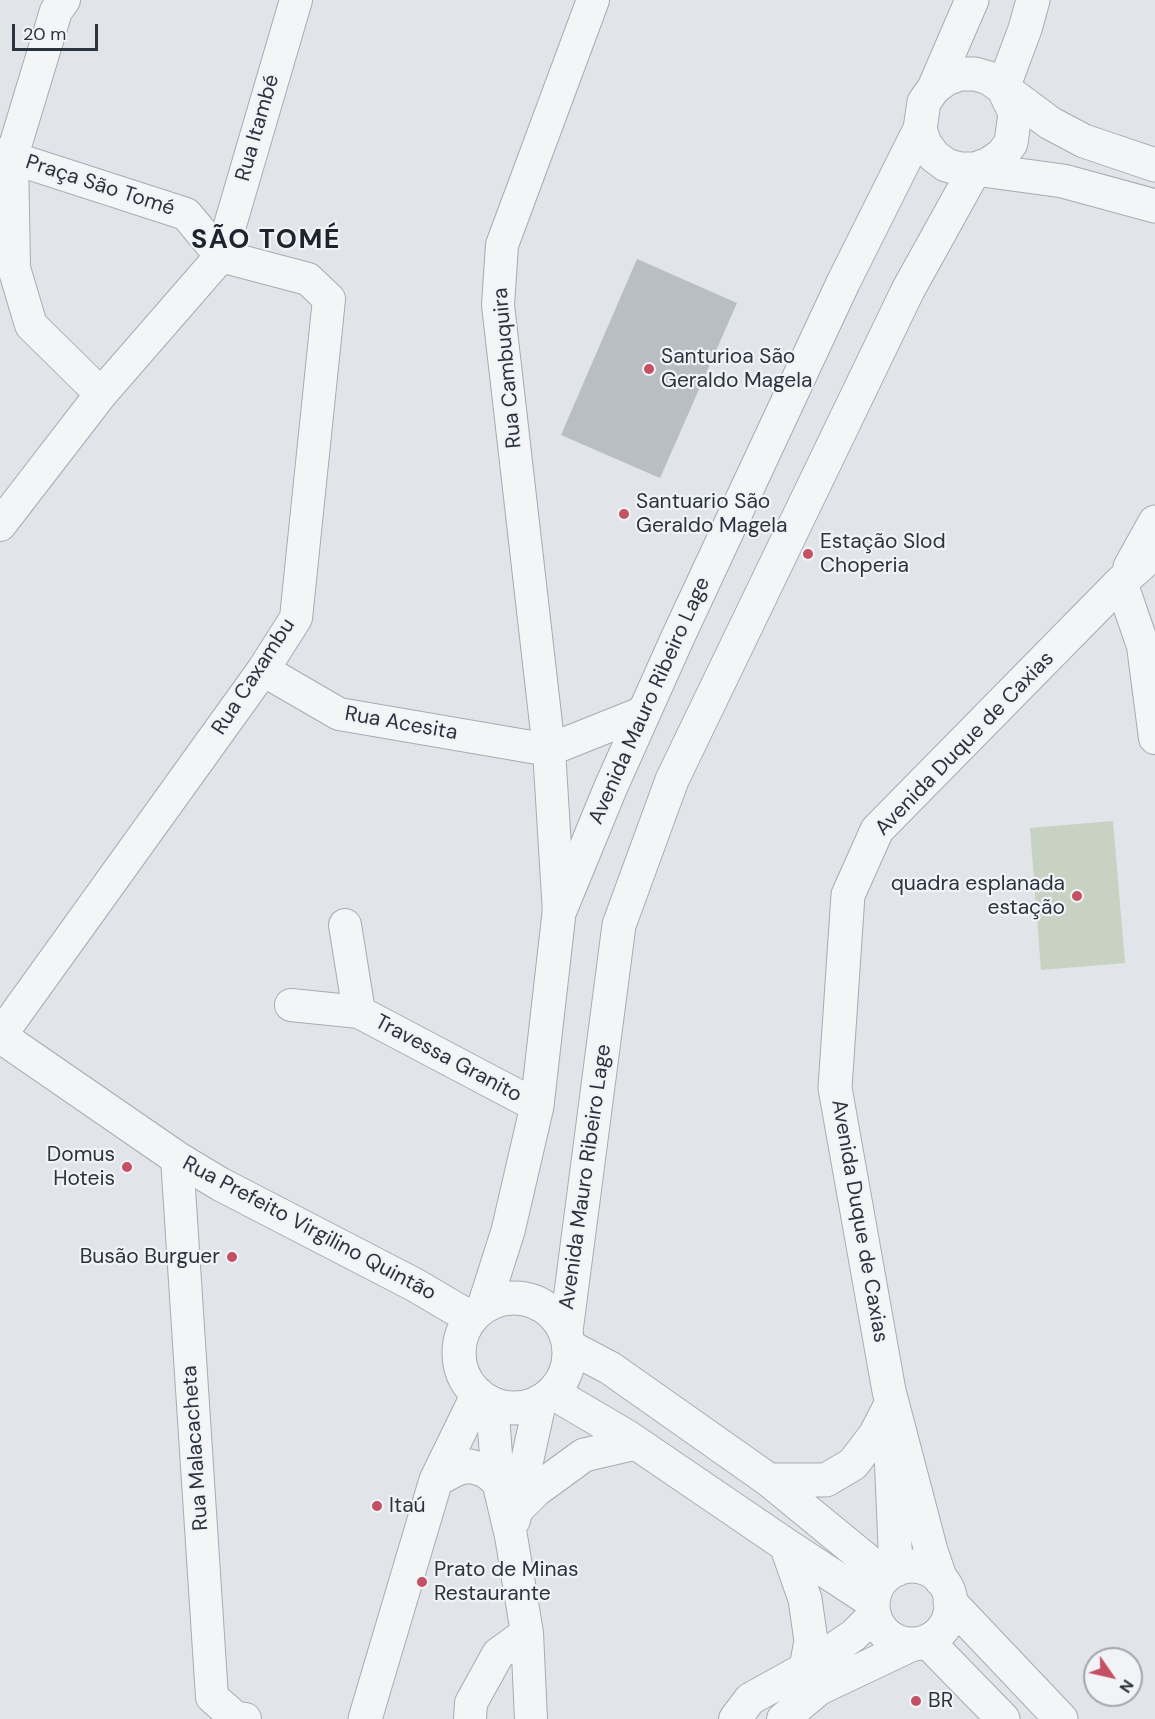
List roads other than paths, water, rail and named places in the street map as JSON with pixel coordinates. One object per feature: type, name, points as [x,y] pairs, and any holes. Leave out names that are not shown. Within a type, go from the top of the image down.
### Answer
[{"type":"street","points":[[6,155],[56,11],[64,0]]},
{"type":"street","name":"Rua Itambé","points":[[221,256],[296,0]]},
{"type":"street","name":"Rua Cambuquira","points":[[559,913],[549,750],[498,305],[502,245],[593,0]]},
{"type":"street","name":"Avenida Mauro Ribeiro Lage","points":[[477,1312],[508,1231],[537,1106],[559,913],[644,712],[843,283],[920,129],[924,102],[934,88],[972,0]]},
{"type":"street","points":[[975,169],[989,164],[1002,155],[1011,143],[1016,113],[1003,88],[1033,0]]},
{"type":"street","points":[[934,88],[946,79],[960,74],[975,74],[989,78],[1050,123],[1084,141],[1155,165]]},
{"type":"street","points":[[920,129],[925,144],[934,156],[946,165],[960,169],[1063,181],[1155,206]]},
{"type":"street","name":"Praça São Tomé","points":[[101,394],[31,325],[14,268],[6,155],[186,214],[221,256]]},
{"type":"street","name":"Avenida Mauro Ribeiro Lage","points":[[568,1339],[620,925],[672,780],[908,290],[975,169]]},
{"type":"street","points":[[0,525],[101,394],[221,256]]},
{"type":"street","name":"Rua Caxambu","points":[[0,1036],[263,670],[296,618],[329,298],[308,279],[221,256]]},
{"type":"street","name":"Avenida Duque de Caxias","points":[[1121,582],[1155,522]]},
{"type":"street","name":"Avenida Duque de Caxias","points":[[946,1591],[931,1551],[889,1398],[835,1088],[848,895],[877,830],[1121,582],[1155,552]]},
{"type":"street","points":[[1121,582],[1149,645],[1155,738]]},
{"type":"street","name":"Rua Acesita","points":[[263,670],[339,714],[549,750]]},
{"type":"street","points":[[549,750],[644,712]]},
{"type":"street","name":"Travessa Granito","points":[[345,925],[359,1012]]},
{"type":"street","name":"Travessa Granito","points":[[291,1005],[359,1012],[537,1106]]},
{"type":"street","name":"Rua Prefeito Virgilino Quintão","points":[[0,1036],[177,1158],[220,1184],[415,1285],[477,1312]]},
{"type":"street","name":"Rua Malacacheta","points":[[177,1158],[212,1697],[236,1718],[245,1719]]},
{"type":"street","points":[[520,1297],[539,1303],[555,1314],[568,1339],[568,1364],[563,1379],[546,1397],[524,1408],[507,1408],[485,1399],[467,1382],[460,1366],[459,1349],[463,1333],[477,1312],[501,1299],[520,1297]]},
{"type":"street","points":[[568,1339],[770,1480],[882,1591]]},
{"type":"street","points":[[546,1397],[636,1443],[786,1545],[882,1591]]},
{"type":"street","points":[[514,1523],[546,1397]]},
{"type":"street","points":[[770,1480],[826,1480],[853,1464],[875,1435],[889,1398]]},
{"type":"street","name":"Avenida Duque de Caxias","points":[[882,1591],[889,1398]]},
{"type":"street","points":[[365,1719],[436,1480],[485,1399]]},
{"type":"street","points":[[485,1399],[498,1481],[514,1523],[527,1633],[531,1719]]},
{"type":"street","points":[[514,1523],[536,1490],[584,1455],[636,1443]]},
{"type":"street","points":[[436,1480],[457,1469],[470,1467],[486,1471],[498,1481]]},
{"type":"street","points":[[786,1545],[805,1599],[811,1641],[806,1668]]},
{"type":"street","points":[[735,1719],[750,1699],[806,1668],[854,1635],[882,1591],[908,1567],[920,1567],[932,1572],[946,1591],[1062,1719]]},
{"type":"street","points":[[882,1591],[879,1627],[889,1637],[901,1642],[920,1642],[1003,1719]]},
{"type":"street","points":[[783,1719],[819,1689],[937,1635],[945,1626],[949,1614],[946,1591]]},
{"type":"street","points":[[470,1719],[471,1703],[498,1654],[527,1633]]},
{"type":"place","name":"Santurioa São Geraldo Magela","points":[[649,369]]},
{"type":"place","name":"Santuario São Geraldo Magela","points":[[624,514]]},
{"type":"place","name":"Estação Slod Choperia","points":[[808,554]]},
{"type":"place","name":"quadra esplanada estação","points":[[1077,896]]},
{"type":"place","name":"Domus Hoteis","points":[[127,1167]]},
{"type":"place","name":"Busão Burguer","points":[[232,1257]]},
{"type":"place","name":"Itaú","points":[[377,1506]]},
{"type":"place","name":"Prato de Minas Restaurante","points":[[422,1582]]},
{"type":"place","name":"BR","points":[[916,1701]]},
{"type":"district","name":"SÃO TOMÉ","points":[[266,241]]}]
